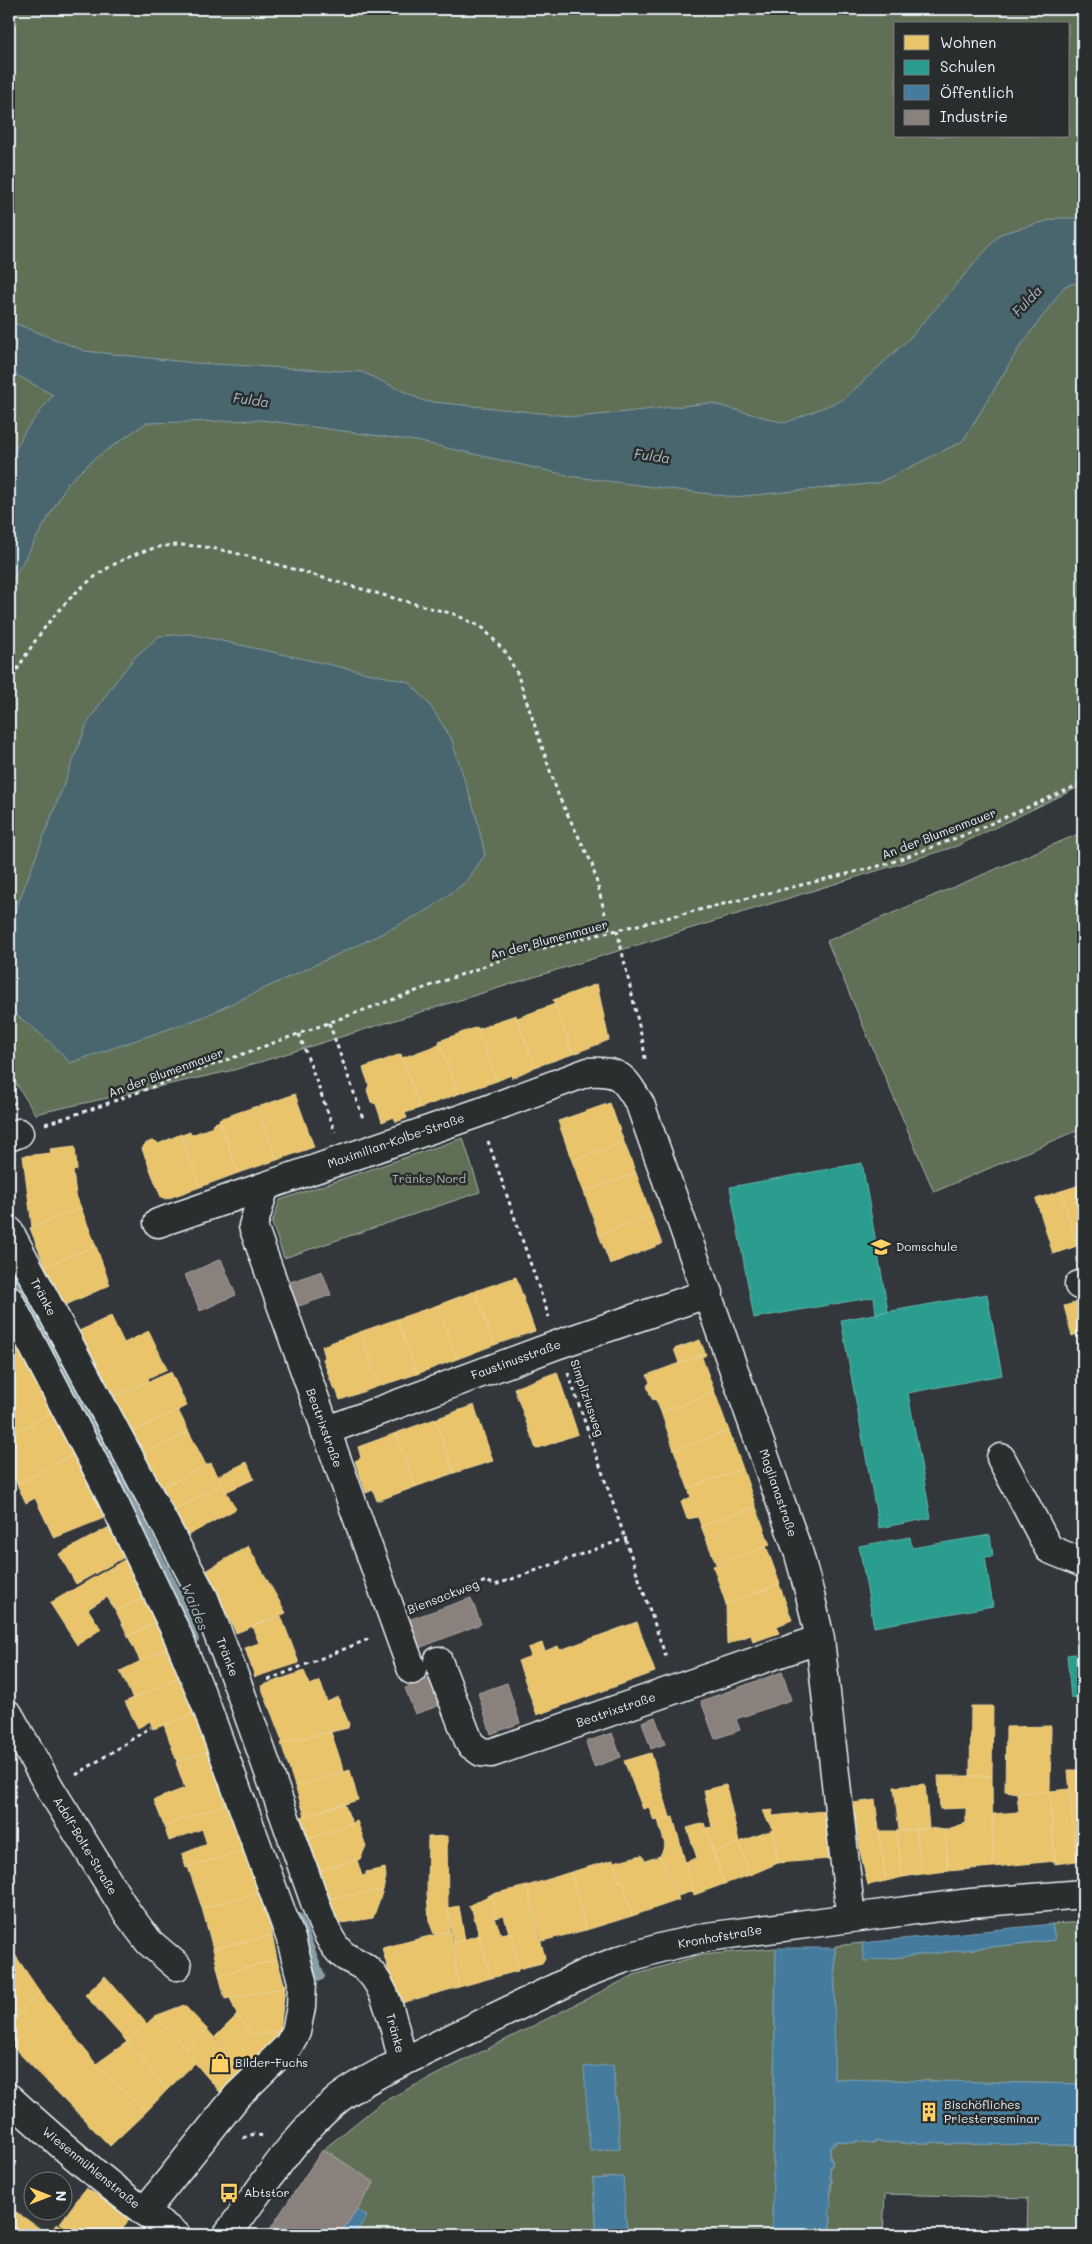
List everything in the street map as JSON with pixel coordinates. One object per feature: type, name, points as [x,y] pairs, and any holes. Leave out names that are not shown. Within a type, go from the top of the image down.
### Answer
[{"type":"street","name":"Maximilian-Kolbe-Straße","points":[[158,1223],[478,1113],[588,1072],[605,1071],[618,1074],[630,1088]]},
{"type":"street","name":"Maglianastraße","points":[[630,1088],[640,1104],[709,1294],[799,1554],[820,1639],[851,1918]]},
{"type":"street","name":"Beatrixstraße","points":[[265,1186],[253,1226],[412,1670]]},
{"type":"street","name":"Tränke","points":[[9,1231],[204,1598],[240,1691],[322,1922],[333,1944],[345,1956],[369,1971],[377,1980],[387,2006],[392,2067]]},
{"type":"street","name":"Faustinusstraße","points":[[325,1431],[559,1344],[709,1294]]},
{"type":"street","points":[[9,1300],[118,1510],[177,1634],[206,1704],[291,1939],[302,1982],[302,2006],[296,2032],[288,2046],[237,2096],[144,2212]]},
{"type":"street","points":[[1001,1458],[1049,1549],[1083,1562]]},
{"type":"street","name":"Beatrixstraße","points":[[438,1661],[470,1744],[481,1752],[491,1752],[820,1639]]},
{"type":"street","name":"Adolf-Bolte-Straße","points":[[9,1715],[17,1750],[51,1790],[128,1914],[149,1942],[177,1966]]},
{"type":"street","name":"Kronhofstraße","points":[[392,2067],[586,1973],[623,1959],[707,1937],[971,1902],[1083,1894]]},
{"type":"street","points":[[227,2235],[307,2130],[336,2101],[361,2084],[392,2067]]},
{"type":"street","name":"Wiesenmühlenstraße","points":[[9,2098],[52,2138],[144,2212],[176,2235]]},
{"type":"path","points":[[9,684],[40,633],[66,601],[100,572],[130,556],[156,547],[176,545],[218,549],[454,614],[483,628],[506,653],[517,672],[559,797],[584,844],[592,864],[610,933]]},
{"type":"path","name":"An der Blumenmauer","points":[[9,1096],[21,1126],[92,1109],[515,955],[887,864],[967,834],[1083,783]]},
{"type":"path","points":[[618,930],[645,1057],[644,1070],[630,1088]]},
{"type":"path","points":[[329,1023],[374,1148]]},
{"type":"path","points":[[299,1034],[344,1159]]},
{"type":"path","name":"Simpliziusweg","points":[[478,1113],[626,1538],[676,1689]]},
{"type":"path","name":"Biensackweg","points":[[240,1691],[386,1632],[393,1621],[404,1611],[486,1581],[495,1585],[626,1538]]},
{"type":"path","points":[[51,1790],[151,1727]]},
{"type":"green space","points":[[9,9],[1083,9],[1083,785],[957,846],[234,1070],[35,1114],[9,1072]]},
{"type":"green space","points":[[1083,832],[1083,1128],[934,1192],[827,941]]},
{"type":"green space","name":"Tränke Nord","points":[[463,1138],[480,1192],[284,1258],[272,1223],[280,1200]]},
{"type":"green space","points":[[1083,1922],[1083,1985],[1080,1986],[1080,1995],[1083,1996],[1083,2084],[834,2079],[835,1946],[862,1943],[864,1961],[1055,1940],[1052,1924]]},
{"type":"green space","points":[[776,1948],[772,2235],[627,2235],[622,2177],[593,2179],[597,2235],[354,2235],[367,2216],[357,2209],[374,2183],[324,2149],[382,2102],[634,1975],[701,1955]],"holes":[[[613,2065],[620,2148],[591,2151]]]},
{"type":"green space","points":[[836,2141],[874,2143],[874,2141],[911,2144],[911,2142],[930,2144],[931,2142],[946,2144],[1078,2145],[1083,2152],[1081,2235],[1027,2235],[1028,2198],[885,2194],[883,2235],[829,2235],[832,2179],[830,2178],[832,2160],[830,2160],[830,2146],[836,2143]]},
{"type":"water","name":"Fulda","points":[[1083,212],[1083,281],[1065,286],[1019,348],[963,441],[878,483],[734,497],[575,477],[416,441],[262,420],[146,423],[94,459],[68,483],[9,586],[9,463],[25,431],[53,395],[9,371],[9,321],[85,351],[195,363],[362,372],[424,401],[579,417],[710,403],[785,423],[844,399],[909,339],[1000,234],[1058,218],[1079,218]]},
{"type":"water","points":[[190,634],[409,682],[429,704],[451,738],[476,815],[485,855],[467,881],[430,909],[379,935],[203,1017],[70,1063],[41,1035],[9,1011],[9,927],[87,724],[112,686],[136,656],[159,636]]},
{"type":"building: Wohnen","points":[[597,984],[609,1040],[573,1054],[553,1000]]},
{"type":"building: Wohnen","points":[[555,1004],[573,1054],[535,1067],[517,1018]]},
{"type":"building: Wohnen","points":[[516,1015],[535,1067],[512,1078],[511,1075],[497,1081],[478,1029]]},
{"type":"building: Wohnen","points":[[477,1027],[497,1081],[458,1094],[439,1041]]},
{"type":"building: Wohnen","points":[[440,1044],[458,1094],[420,1108],[402,1058]]},
{"type":"building: Wohnen","points":[[401,1054],[420,1108],[405,1113],[407,1118],[396,1122],[394,1117],[382,1122],[376,1104],[371,1102],[367,1090],[369,1085],[363,1068]]},
{"type":"building: Wohnen","points":[[295,1094],[314,1147],[277,1160],[258,1107]]},
{"type":"building: Wohnen","points":[[610,1103],[624,1142],[572,1161],[558,1121]]},
{"type":"building: Wohnen","points":[[257,1106],[277,1160],[238,1173],[219,1119]]},
{"type":"building: Wohnen","points":[[220,1121],[238,1173],[200,1187],[182,1135],[190,1132],[191,1135],[213,1127],[212,1124]]},
{"type":"building: Wohnen","points":[[181,1134],[200,1187],[166,1199],[161,1197],[142,1149],[145,1144],[151,1141],[158,1144]]},
{"type":"building: Wohnen","points":[[624,1142],[636,1173],[584,1192],[572,1161]]},
{"type":"building: Wohnen","points":[[75,1146],[77,1170],[73,1171],[76,1195],[81,1208],[32,1227],[23,1156],[51,1153],[50,1149]]},
{"type":"building: Wohnen","points":[[636,1173],[651,1215],[599,1235],[584,1192]]},
{"type":"building: Wohnen","points":[[1083,1184],[1083,1244],[1077,1246],[1061,1191]]},
{"type":"building: Wohnen","points":[[1061,1191],[1077,1246],[1053,1254],[1036,1199]]},
{"type":"building: Wohnen","points":[[81,1208],[96,1246],[45,1266],[30,1228]]},
{"type":"building: Wohnen","points":[[651,1215],[662,1244],[610,1264],[599,1235]]},
{"type":"building: Wohnen","points":[[96,1246],[110,1285],[59,1308],[45,1266]]},
{"type":"building: Wohnen","points":[[516,1277],[535,1331],[494,1345],[475,1291]]},
{"type":"building: Wohnen","points":[[475,1291],[494,1345],[457,1359],[438,1305]]},
{"type":"building: Wohnen","points":[[1083,1301],[1083,1331],[1072,1336],[1064,1306]]},
{"type":"building: Wohnen","points":[[438,1305],[457,1359],[417,1374],[397,1319]]},
{"type":"building: Wohnen","points":[[111,1316],[124,1343],[149,1331],[167,1369],[148,1378],[149,1381],[111,1398],[79,1331]]},
{"type":"building: Wohnen","points":[[397,1319],[417,1374],[379,1386],[360,1332]]},
{"type":"building: Wohnen","points":[[9,1329],[15,1341],[9,1344]]},
{"type":"building: Wohnen","points":[[1083,1331],[1083,1355],[1076,1333]]},
{"type":"building: Wohnen","points":[[360,1332],[379,1386],[340,1400],[336,1389],[334,1390],[323,1359],[325,1357],[322,1346]]},
{"type":"building: Wohnen","points":[[700,1340],[706,1355],[679,1363],[674,1349]]},
{"type":"building: Wohnen","points":[[15,1341],[53,1412],[9,1435],[9,1344]]},
{"type":"building: Wohnen","points":[[701,1355],[715,1393],[661,1412],[656,1400],[652,1399],[647,1386],[650,1382],[647,1375]]},
{"type":"building: Wohnen","points":[[171,1372],[187,1406],[128,1434],[111,1398]]},
{"type":"building: Wohnen","points":[[557,1372],[578,1434],[536,1449],[514,1388]]},
{"type":"building: Wohnen","points":[[715,1393],[729,1431],[674,1450],[661,1412]]},
{"type":"building: Wohnen","points":[[474,1405],[493,1461],[454,1473],[435,1419]]},
{"type":"building: Wohnen","points":[[178,1410],[189,1432],[140,1455],[128,1434]]},
{"type":"building: Wohnen","points":[[53,1412],[76,1453],[17,1484],[9,1469],[9,1435]]},
{"type":"building: Wohnen","points":[[435,1419],[454,1473],[415,1487],[396,1433]]},
{"type":"building: Wohnen","points":[[729,1431],[743,1469],[688,1488],[674,1450]]},
{"type":"building: Wohnen","points":[[189,1432],[206,1465],[160,1488],[140,1455]]},
{"type":"building: Wohnen","points":[[396,1433],[415,1487],[377,1501],[373,1490],[366,1493],[355,1461],[361,1458],[358,1447]]},
{"type":"building: Wohnen","points":[[76,1453],[109,1516],[54,1538],[35,1498],[26,1503],[17,1484]]},
{"type":"building: Wohnen","points":[[247,1462],[254,1479],[226,1492],[218,1476]]},
{"type":"building: Wohnen","points":[[211,1463],[222,1484],[172,1512],[160,1488]]},
{"type":"building: Wohnen","points":[[743,1469],[756,1507],[701,1526],[698,1517],[687,1519],[681,1502],[691,1497],[688,1488]]},
{"type":"building: Wohnen","points":[[222,1484],[236,1509],[185,1537],[172,1512]]},
{"type":"building: Wohnen","points":[[756,1507],[770,1545],[716,1564],[701,1526]]},
{"type":"building: Wohnen","points":[[115,1524],[130,1554],[76,1584],[59,1554]]},
{"type":"building: Wohnen","points":[[248,1546],[286,1613],[236,1633],[206,1571]]},
{"type":"building: Wohnen","points":[[766,1546],[780,1584],[726,1604],[713,1566]]},
{"type":"building: Wohnen","points":[[131,1556],[150,1595],[116,1611],[107,1597],[88,1609],[101,1629],[77,1645],[50,1603]]},
{"type":"building: Wohnen","points":[[779,1584],[792,1620],[777,1626],[779,1633],[753,1642],[751,1635],[727,1644],[726,1604]]},
{"type":"building: Wohnen","points":[[150,1595],[162,1619],[128,1636],[116,1611]]},
{"type":"building: Wohnen","points":[[281,1616],[299,1663],[255,1677],[245,1648],[259,1643],[252,1626]]},
{"type":"building: Wohnen","points":[[162,1619],[174,1645],[140,1661],[128,1636]]},
{"type":"building: Wohnen","points":[[637,1622],[655,1672],[537,1715],[518,1661],[531,1656],[528,1648],[542,1643],[545,1651],[558,1646],[560,1650]]},
{"type":"building: Wohnen","points":[[174,1645],[187,1673],[133,1699],[120,1671]]},
{"type":"building: Wohnen","points":[[304,1671],[310,1685],[320,1681],[327,1702],[338,1697],[349,1724],[348,1728],[283,1743],[261,1686]]},
{"type":"building: Wohnen","points":[[187,1673],[198,1713],[153,1729],[150,1721],[138,1728],[125,1702]]},
{"type":"building: Wohnen","points":[[971,1706],[993,1706],[992,1776],[970,1776]]},
{"type":"building: Wohnen","points":[[198,1713],[211,1750],[177,1762],[164,1725]]},
{"type":"building: Wohnen","points":[[1051,1726],[1050,1791],[1017,1793],[1005,1791],[1006,1727]]},
{"type":"building: Wohnen","points":[[331,1732],[344,1771],[295,1786],[281,1743]]},
{"type":"building: Wohnen","points":[[211,1750],[231,1802],[164,1826],[154,1800],[185,1788],[176,1763]]},
{"type":"building: Wohnen","points":[[651,1753],[670,1817],[654,1821],[649,1807],[643,1809],[624,1761]]},
{"type":"building: Wohnen","points":[[350,1770],[358,1800],[305,1816],[295,1786]]},
{"type":"building: Wohnen","points":[[1068,1770],[1083,1770],[1083,1859],[1076,1861]]},
{"type":"building: Wohnen","points":[[938,1776],[992,1776],[993,1867],[948,1871],[945,1830],[966,1823],[966,1808],[940,1809]]},
{"type":"building: Wohnen","points":[[925,1784],[929,1828],[899,1831],[894,1787]]},
{"type":"building: Wohnen","points":[[726,1785],[739,1842],[713,1853],[706,1828],[712,1827],[704,1790]]},
{"type":"building: Wohnen","points":[[1069,1789],[1076,1861],[1055,1864],[1050,1791]]},
{"type":"building: Wohnen","points":[[1050,1791],[1055,1861],[993,1867],[993,1814],[1019,1812],[1017,1793]]},
{"type":"building: Wohnen","points":[[875,1800],[886,1881],[868,1885],[853,1803]]},
{"type":"building: Wohnen","points":[[231,1802],[247,1849],[186,1868],[182,1854],[207,1844],[202,1829],[169,1841],[164,1826]]},
{"type":"building: Wohnen","points":[[344,1803],[352,1823],[306,1840],[301,1817]]},
{"type":"building: Wohnen","points":[[773,1810],[772,1816],[824,1811],[829,1859],[778,1863],[773,1830],[762,1811]]},
{"type":"building: Wohnen","points":[[673,1817],[693,1891],[678,1896],[660,1856],[665,1845],[658,1820]]},
{"type":"building: Wohnen","points":[[357,1821],[366,1846],[360,1859],[318,1871],[306,1840]]},
{"type":"building: Wohnen","points":[[704,1823],[724,1884],[694,1895],[685,1862],[697,1858],[687,1828]]},
{"type":"building: Wohnen","points":[[915,1829],[945,1830],[948,1871],[922,1874]]},
{"type":"building: Wohnen","points":[[915,1829],[922,1874],[903,1877],[896,1831]]},
{"type":"building: Wohnen","points":[[773,1830],[778,1863],[750,1875],[739,1842]]},
{"type":"building: Wohnen","points":[[879,1831],[896,1831],[903,1877],[886,1881]]},
{"type":"building: Wohnen","points":[[447,1836],[450,1931],[434,1934],[429,1921],[427,1893],[428,1837]]},
{"type":"building: Wohnen","points":[[739,1842],[750,1875],[724,1884],[713,1853]]},
{"type":"building: Wohnen","points":[[247,1849],[261,1893],[202,1908],[188,1867]]},
{"type":"building: Wohnen","points":[[642,1855],[645,1861],[660,1856],[679,1900],[632,1916],[623,1881],[619,1882],[614,1862]]},
{"type":"building: Wohnen","points":[[357,1860],[362,1876],[366,1875],[366,1872],[385,1868],[386,1877],[383,1890],[327,1899],[318,1871]]},
{"type":"building: Wohnen","points":[[613,1860],[619,1882],[623,1881],[632,1916],[586,1930],[571,1872]]},
{"type":"building: Wohnen","points":[[571,1872],[586,1930],[542,1941],[527,1886]]},
{"type":"building: Wohnen","points":[[527,1886],[545,1958],[542,1963],[518,1969],[511,1932],[509,1933],[504,1916],[495,1918],[492,1894]]},
{"type":"building: Wohnen","points":[[383,1890],[373,1918],[335,1924],[327,1899]]},
{"type":"building: Wohnen","points":[[261,1893],[272,1935],[213,1949],[202,1908]]},
{"type":"building: Wohnen","points":[[492,1894],[495,1918],[501,1934],[511,1932],[518,1971],[491,1978],[472,1910],[468,1906]]},
{"type":"building: Wohnen","points":[[459,1906],[465,1940],[453,1943],[448,1908]]},
{"type":"building: Wohnen","points":[[450,1931],[459,1987],[398,2004],[382,1948]]},
{"type":"building: Wohnen","points":[[272,1935],[277,1959],[219,1975],[213,1949]]},
{"type":"building: Wohnen","points":[[479,1935],[491,1978],[459,1987],[453,1943]]},
{"type":"building: Wohnen","points":[[9,1946],[40,1992],[9,2025]]},
{"type":"building: Wohnen","points":[[277,1959],[285,1987],[225,1999],[219,1975]]},
{"type":"building: Wohnen","points":[[105,1976],[147,2024],[127,2042],[85,1995]]},
{"type":"building: Wohnen","points":[[285,1987],[280,2031],[253,2035],[237,2015],[230,1998]]},
{"type":"building: Wohnen","points":[[40,1992],[96,2064],[146,2112],[110,2146],[9,2043],[9,2025]]},
{"type":"building: Wohnen","points":[[184,2005],[207,2029],[186,2049],[155,2016]]},
{"type":"building: Wohnen","points":[[237,2015],[253,2035],[280,2031],[268,2054],[247,2076],[215,2037]]},
{"type":"building: Wohnen","points":[[155,2016],[186,2049],[195,2063],[167,2090],[127,2042]]},
{"type":"building: Wohnen","points":[[207,2029],[247,2076],[226,2099],[195,2063],[186,2049]]},
{"type":"building: Wohnen","points":[[127,2042],[167,2090],[146,2112],[96,2064]]},
{"type":"building: Wohnen","points":[[86,2188],[130,2217],[119,2235],[77,2235],[60,2223],[72,2222],[72,2207]]},
{"type":"building: Wohnen","points":[[9,2207],[22,2216],[22,2222],[30,2222],[49,2235],[9,2235]]},
{"type":"building: Wohnen","points":[[57,2223],[73,2235],[49,2235]]},
{"type":"building: Schulen","points":[[862,1163],[888,1311],[876,1313],[874,1297],[754,1318],[730,1187]]},
{"type":"building: Schulen","points":[[987,1294],[1002,1375],[908,1393],[931,1518],[879,1528],[841,1320]]},
{"type":"building: Schulen","points":[[990,1535],[993,1556],[985,1557],[993,1606],[874,1627],[859,1546],[910,1537],[912,1548]]},
{"type":"building: Schulen","points":[[1083,1653],[1083,1697],[1071,1698],[1067,1655]]},
{"type":"building: Öffentlich","points":[[1052,1924],[1055,1940],[864,1961],[862,1943]]},
{"type":"building: Öffentlich","name":"Bischöfliches Priesterseminar","points":[[776,1948],[835,1948],[834,2079],[1083,2084],[1083,2152],[1078,2145],[946,2144],[931,2142],[931,2144],[911,2142],[911,2144],[874,2141],[874,2143],[855,2141],[855,2143],[836,2141],[836,2143],[830,2146],[832,2166],[830,2166],[830,2179],[832,2179],[830,2186],[831,2205],[829,2216],[831,2216],[829,2235],[772,2235]]},
{"type":"building: Öffentlich","points":[[1083,1985],[1083,1996],[1080,1995],[1080,1986]]},
{"type":"building: Öffentlich","points":[[613,2065],[620,2148],[590,2151],[584,2067]]},
{"type":"building: Öffentlich","points":[[1082,2165],[1083,2190],[1081,2190]]},
{"type":"building: Öffentlich","points":[[623,2177],[627,2235],[597,2235],[593,2179]]},
{"type":"building: Öffentlich","points":[[1083,2190],[1083,2235],[1080,2231]]},
{"type":"building: Öffentlich","points":[[357,2209],[367,2216],[354,2235],[340,2235]]},
{"type":"building: Industrie","points":[[221,1259],[236,1295],[200,1311],[185,1275]]},
{"type":"building: Industrie","points":[[322,1271],[331,1295],[296,1307],[287,1283]]},
{"type":"building: Industrie","points":[[471,1598],[481,1624],[414,1650],[405,1621]]},
{"type":"building: Industrie","points":[[782,1672],[791,1700],[736,1719],[740,1730],[715,1739],[701,1701]]},
{"type":"building: Industrie","points":[[432,1678],[441,1705],[415,1714],[405,1688]]},
{"type":"building: Industrie","points":[[507,1683],[520,1723],[491,1734],[478,1693]]},
{"type":"building: Industrie","points":[[655,1717],[665,1744],[651,1749],[642,1722]]},
{"type":"building: Industrie","points":[[612,1733],[621,1757],[594,1767],[586,1742]]},
{"type":"building: Industrie","points":[[323,2149],[374,2182],[357,2209],[339,2235],[266,2235]]},
{"type":"waterway","name":"Waides","points":[[9,1265],[177,1594],[194,1640]]},
{"type":"waterway","name":"Waides","points":[[298,1918],[320,1976]]},
{"type":"place","name":"Domschule","points":[[881,1247]]},
{"type":"place","name":"Bilder-Fuchs","points":[[220,2063]]},
{"type":"place","name":"Bischöfliches Priesterseminar","points":[[929,2112]]},
{"type":"place","name":"Abtstor","points":[[229,2193]]}]
